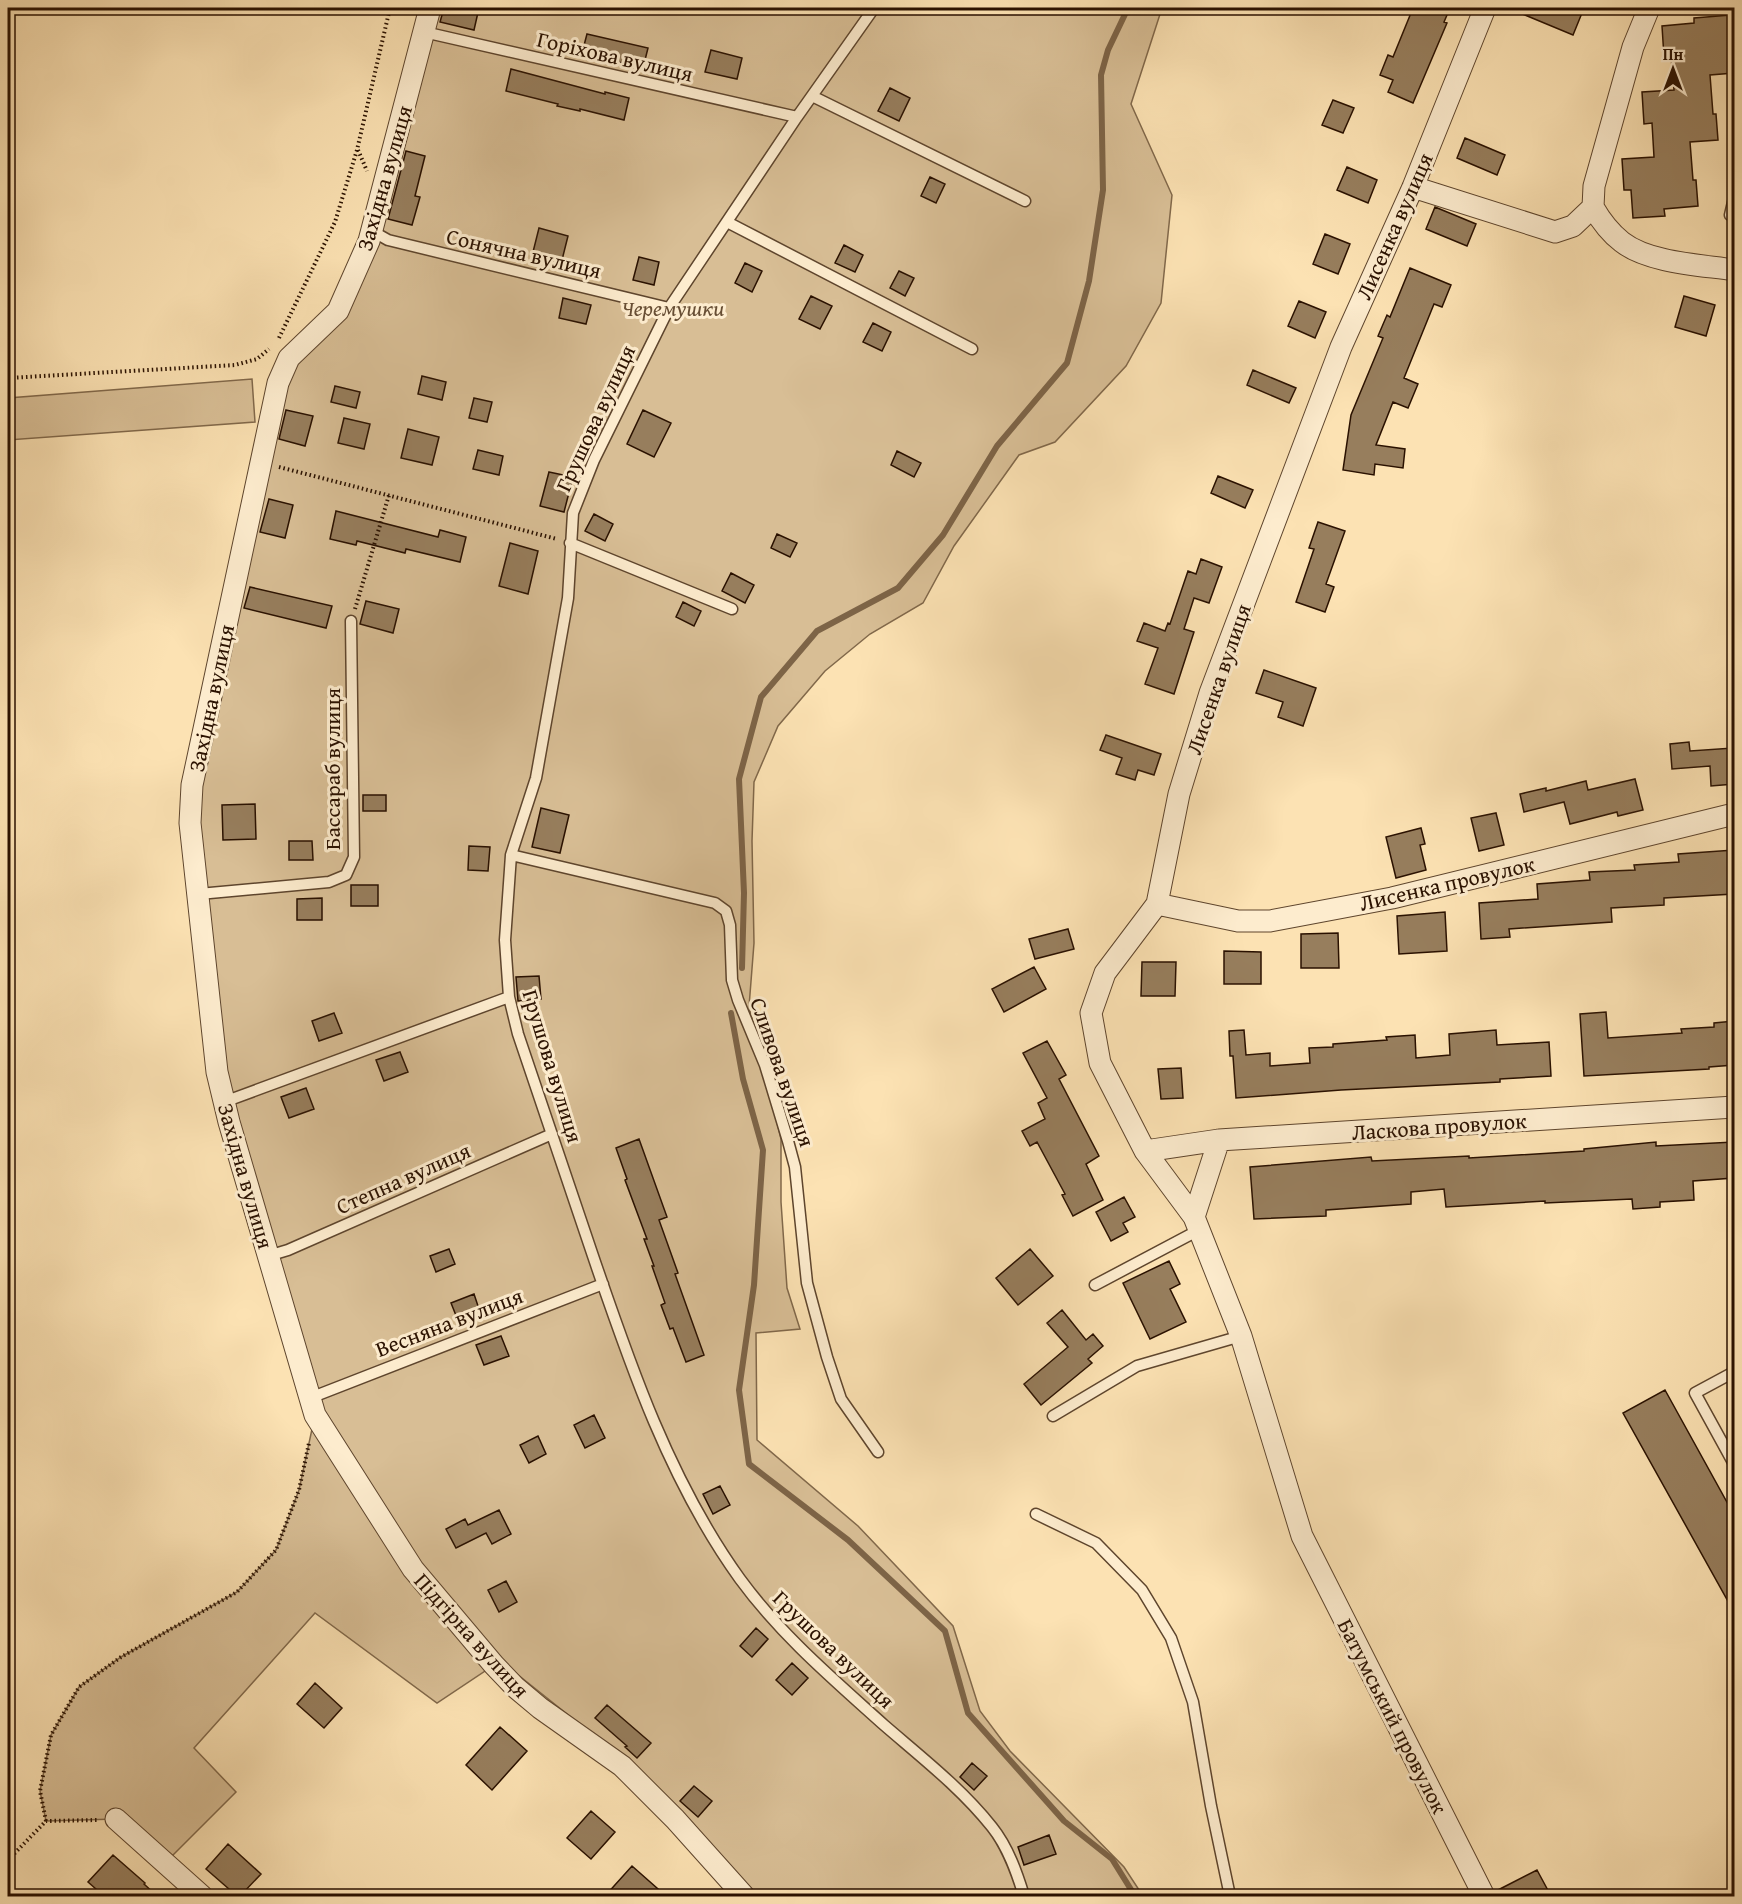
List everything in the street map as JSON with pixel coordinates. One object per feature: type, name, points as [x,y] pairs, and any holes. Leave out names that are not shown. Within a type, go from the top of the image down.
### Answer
[{"type":"street","name":"Західна вулиця","points":[[312,1406],[217,1072],[190,823],[192,785],[278,384],[289,357],[338,311],[372,231],[430,8]]},
{"type":"street","name":"Лисенка вулиця","points":[[1241,1336],[1196,1224],[1145,1151],[1100,1063],[1091,1013],[1105,973],[1157,904],[1179,794],[1210,693],[1341,347],[1413,187],[1485,8]]},
{"type":"street","points":[[1649,8],[1629,58],[1594,186],[1593,207],[1604,226],[1624,244],[1652,256],[1734,270]]},
{"type":"street","points":[[1413,187],[1556,232],[1573,226],[1593,207]]},
{"type":"street","name":"Лисенка провулок","points":[[1157,904],[1238,921],[1270,921],[1392,898],[1734,814]]},
{"type":"street","name":"Ласкова провулок","points":[[1145,1151],[1219,1140],[1734,1107]]},
{"type":"street","points":[[1196,1224],[1219,1140]]},
{"type":"street","name":"Батумський провулок","points":[[1241,1336],[1302,1536],[1484,1896]]},
{"type":"street","name":"Підгірна вулиця","points":[[312,1406],[413,1569],[494,1665],[540,1708],[622,1766],[675,1819],[744,1896]]},
{"type":"street","points":[[116,1819],[202,1896]]},
{"type":"lane","name":"Грушова вулиця","points":[[874,8],[797,117],[669,308],[594,460],[573,513],[568,598],[536,778],[511,855],[505,940],[509,997],[518,1034],[632,1364],[664,1443],[711,1533],[740,1578],[773,1621],[831,1678],[962,1793],[994,1829],[1016,1870],[1024,1896]]},
{"type":"lane","name":"Горіхова вулиця","points":[[424,32],[797,117]]},
{"type":"lane","points":[[812,96],[1025,201]]},
{"type":"lane","points":[[1730,215],[1734,198]]},
{"type":"lane","points":[[727,222],[972,349]]},
{"type":"lane","name":"Сонячна вулиця","points":[[372,231],[388,240],[669,308]]},
{"type":"lane","points":[[570,543],[732,609]]},
{"type":"lane","name":"Бассараб вулиця","points":[[199,894],[329,882],[346,875],[354,857],[351,621]]},
{"type":"lane","name":"Сливова вулиця","points":[[511,855],[716,903],[726,911],[730,925],[732,980],[765,1065],[795,1167],[807,1283],[824,1347],[841,1399],[878,1452]]},
{"type":"lane","points":[[224,1102],[509,997]]},
{"type":"lane","name":"Степна вулиця","points":[[268,1256],[288,1250],[552,1134]]},
{"type":"lane","points":[[1095,1285],[1196,1224]]},
{"type":"lane","name":"Весняна вулиця","points":[[312,1406],[603,1284]]},
{"type":"lane","points":[[1053,1416],[1137,1366],[1241,1336]]},
{"type":"lane","points":[[1734,1372],[1695,1393],[1734,1464]]},
{"type":"lane","points":[[1036,1514],[1096,1543],[1142,1590],[1171,1638],[1193,1702],[1211,1806],[1230,1896]]},
{"type":"path","points":[[8,378],[235,365],[257,359],[275,345],[335,222],[357,150],[390,8]]},
{"type":"path","points":[[261,462],[570,543]]},
{"type":"path","points":[[351,621],[389,495]]},
{"type":"path","points":[[46,1821],[40,1791],[51,1735],[79,1687],[121,1657],[237,1592],[276,1550],[299,1490],[312,1406]]},
{"type":"path","points":[[8,1860],[46,1821],[116,1819]]},
{"type":"green space","name":"Черемушки","points":[[439,8],[1162,8],[1131,104],[1172,195],[1161,303],[1126,366],[1055,442],[1019,455],[954,546],[923,603],[870,634],[825,671],[778,726],[754,782],[752,841],[754,943],[749,1007],[781,1139],[781,1202],[787,1288],[800,1329],[756,1333],[757,1440],[858,1526],[953,1626],[980,1711],[1010,1751],[1124,1867],[1143,1896],[753,1896],[626,1761],[503,1663],[419,1562],[323,1409],[225,1073],[198,826],[199,789],[285,386],[296,362],[344,317]]},
{"type":"green space","points":[[252,379],[255,422],[8,440],[8,398]]},
{"type":"green space","points":[[315,1415],[494,1665],[437,1703],[315,1613],[194,1748],[236,1792],[165,1863],[116,1819],[46,1821],[40,1791],[51,1735],[79,1687],[121,1657],[237,1592],[276,1550],[299,1490]]},
{"type":"building","points":[[444,8],[479,8],[474,30],[440,22]]},
{"type":"building","points":[[1413,8],[1450,8],[1444,22],[1447,23],[1413,103],[1388,92],[1393,80],[1380,75],[1388,55],[1393,57]]},
{"type":"building","points":[[1508,8],[1569,8],[1582,13],[1573,35]]},
{"type":"building","points":[[1731,15],[1734,73],[1710,75],[1718,140],[1690,142],[1698,206],[1664,209],[1665,216],[1633,218],[1631,190],[1624,190],[1622,159],[1654,157],[1652,123],[1644,124],[1642,92],[1674,90],[1671,56],[1664,57],[1662,26],[1694,23],[1694,18]]},
{"type":"building","points":[[587,34],[648,48],[643,68],[582,53]]},
{"type":"building","points":[[711,50],[742,58],[737,79],[705,72]]},
{"type":"building","points":[[511,69],[605,94],[605,92],[629,98],[624,120],[557,106],[558,104],[506,91]]},
{"type":"building","points":[[890,88],[910,98],[899,121],[878,111]]},
{"type":"building","points":[[1333,100],[1354,108],[1343,133],[1322,125]]},
{"type":"building","points":[[1465,138],[1505,155],[1497,175],[1457,158]]},
{"type":"building","points":[[406,151],[425,156],[415,196],[420,197],[412,225],[388,219]]},
{"type":"building","points":[[1347,167],[1377,180],[1368,203],[1337,190]]},
{"type":"building","points":[[930,177],[945,184],[936,203],[921,196]]},
{"type":"building","points":[[1435,207],[1476,224],[1467,246],[1426,229]]},
{"type":"building","points":[[539,228],[568,236],[561,264],[532,256]]},
{"type":"building","points":[[1325,234],[1350,244],[1338,274],[1313,264]]},
{"type":"building","points":[[844,245],[863,255],[855,272],[835,263]]},
{"type":"building","points":[[639,257],[659,262],[654,285],[633,280]]},
{"type":"building","points":[[745,263],[762,271],[752,292],[735,283]]},
{"type":"building","points":[[1410,268],[1451,285],[1442,307],[1434,304],[1404,378],[1418,384],[1408,408],[1393,402],[1376,445],[1405,449],[1403,468],[1375,464],[1374,475],[1343,470],[1351,415],[1383,338],[1378,336],[1387,315],[1390,317]]},
{"type":"building","points":[[899,271],[914,278],[905,296],[890,288]]},
{"type":"building","points":[[811,296],[832,306],[820,329],[799,319]]},
{"type":"building","points":[[1684,296],[1715,305],[1706,336],[1675,327]]},
{"type":"building","points":[[563,298],[591,305],[586,324],[559,318]]},
{"type":"building","points":[[1299,301],[1326,312],[1315,338],[1288,326]]},
{"type":"building","points":[[873,323],[891,332],[882,351],[863,342]]},
{"type":"building","points":[[1253,370],[1296,388],[1289,403],[1247,385]]},
{"type":"building","points":[[422,376],[446,382],[442,400],[418,394]]},
{"type":"building","points":[[335,386],[360,392],[356,408],[331,402]]},
{"type":"building","points":[[474,398],[492,402],[487,422],[469,418]]},
{"type":"building","points":[[286,410],[313,416],[305,446],[279,439]]},
{"type":"building","points":[[643,410],[671,423],[654,457],[627,444]]},
{"type":"building","points":[[344,418],[370,424],[364,449],[338,443]]},
{"type":"building","points":[[408,429],[439,437],[432,465],[401,458]]},
{"type":"building","points":[[478,450],[503,456],[499,475],[473,469]]},
{"type":"building","points":[[897,451],[921,463],[914,477],[891,465]]},
{"type":"building","points":[[549,472],[573,477],[564,512],[540,506]]},
{"type":"building","points":[[1218,476],[1253,490],[1245,508],[1211,493]]},
{"type":"building","points":[[269,499],[293,505],[285,538],[260,532]]},
{"type":"building","points":[[336,511],[438,537],[440,530],[466,537],[460,562],[406,549],[405,553],[357,541],[356,545],[330,539]]},
{"type":"building","points":[[594,514],[613,524],[605,541],[585,531]]},
{"type":"building","points":[[1318,522],[1345,531],[1326,584],[1334,587],[1325,612],[1296,602],[1314,549],[1309,548]]},
{"type":"building","points":[[777,534],[797,543],[790,557],[771,548]]},
{"type":"building","points":[[510,543],[538,551],[528,594],[499,586]]},
{"type":"building","points":[[1201,559],[1222,567],[1209,603],[1194,598],[1184,629],[1194,632],[1174,694],[1145,684],[1158,648],[1137,641],[1144,623],[1165,631],[1168,623],[1170,624],[1188,571],[1196,574]]},
{"type":"building","points":[[731,573],[754,585],[745,603],[722,591]]},
{"type":"building","points":[[250,587],[332,606],[326,628],[244,608]]},
{"type":"building","points":[[366,601],[399,609],[393,633],[360,624]]},
{"type":"building","points":[[683,602],[701,611],[694,626],[676,617]]},
{"type":"building","points":[[1264,670],[1316,688],[1303,726],[1278,717],[1283,702],[1256,693]]},
{"type":"building","points":[[1106,735],[1161,754],[1154,775],[1138,770],[1135,780],[1116,774],[1122,758],[1100,750]]},
{"type":"building","points":[[1689,742],[1690,751],[1733,748],[1734,784],[1711,786],[1710,766],[1672,769],[1670,744]]},
{"type":"building","points":[[1635,779],[1643,810],[1618,816],[1617,812],[1570,824],[1564,802],[1524,812],[1520,794],[1546,788],[1546,791],[1586,781],[1588,790]]},
{"type":"building","points":[[363,795],[386,795],[386,811],[363,811]]},
{"type":"building","points":[[255,804],[256,839],[223,840],[222,805]]},
{"type":"building","points":[[541,808],[569,815],[560,853],[532,847]]},
{"type":"building","points":[[1496,813],[1504,845],[1479,851],[1471,818]]},
{"type":"building","points":[[1421,828],[1425,844],[1420,845],[1426,870],[1396,878],[1386,837]]},
{"type":"building","points":[[289,841],[312,841],[313,860],[289,860]]},
{"type":"building","points":[[469,846],[490,847],[488,871],[468,870]]},
{"type":"building","points":[[1734,850],[1734,894],[1664,898],[1664,905],[1611,908],[1612,922],[1509,929],[1510,937],[1481,939],[1479,903],[1538,899],[1537,884],[1590,880],[1589,872],[1635,870],[1634,865],[1679,862],[1678,854]]},
{"type":"building","points":[[351,885],[378,885],[378,906],[351,906]]},
{"type":"building","points":[[322,898],[322,920],[297,920],[297,899]]},
{"type":"building","points":[[1445,912],[1447,951],[1399,954],[1397,916]]},
{"type":"building","points":[[1068,929],[1074,949],[1035,959],[1029,939]]},
{"type":"building","points":[[1338,933],[1339,968],[1301,968],[1301,934]]},
{"type":"building","points":[[1224,951],[1261,952],[1261,984],[1224,984]]},
{"type":"building","points":[[1142,962],[1176,962],[1175,996],[1141,996]]},
{"type":"building","points":[[1034,967],[1046,989],[1004,1012],[992,989]]},
{"type":"building","points":[[539,976],[541,999],[518,1001],[516,977]]},
{"type":"building","points":[[1606,1012],[1608,1038],[1682,1033],[1681,1029],[1714,1027],[1714,1023],[1734,1021],[1734,1065],[1709,1067],[1709,1069],[1584,1076],[1580,1014]]},
{"type":"building","points":[[334,1013],[342,1033],[319,1041],[312,1021]]},
{"type":"building","points":[[1244,1030],[1246,1055],[1270,1053],[1270,1066],[1310,1063],[1309,1048],[1333,1047],[1333,1044],[1387,1040],[1386,1037],[1415,1035],[1416,1058],[1450,1055],[1449,1034],[1496,1030],[1497,1045],[1549,1042],[1551,1076],[1500,1079],[1500,1082],[1236,1098],[1229,1031]]},
{"type":"building","points":[[1047,1041],[1066,1075],[1059,1079],[1099,1156],[1086,1164],[1103,1200],[1073,1216],[1062,1195],[1065,1194],[1037,1142],[1030,1146],[1022,1131],[1045,1119],[1038,1103],[1047,1098],[1023,1053]]},
{"type":"building","points":[[400,1052],[408,1072],[384,1081],[376,1060]]},
{"type":"building","points":[[1181,1068],[1183,1098],[1161,1099],[1158,1069]]},
{"type":"building","points":[[306,1088],[314,1109],[289,1118],[281,1097]]},
{"type":"building","points":[[639,1139],[667,1217],[659,1220],[678,1273],[675,1274],[704,1355],[686,1362],[661,1305],[665,1303],[644,1239],[647,1239],[616,1148]]},
{"type":"building","points":[[1656,1142],[1656,1146],[1734,1142],[1734,1178],[1693,1181],[1694,1200],[1660,1202],[1660,1207],[1633,1209],[1632,1199],[1446,1207],[1444,1189],[1411,1192],[1411,1204],[1326,1210],[1326,1216],[1254,1219],[1250,1167],[1371,1157],[1372,1161],[1584,1151],[1584,1149]]},
{"type":"building","points":[[1124,1197],[1135,1217],[1123,1223],[1128,1232],[1111,1241],[1096,1212]]},
{"type":"building","points":[[449,1249],[455,1264],[436,1272],[430,1256]]},
{"type":"building","points":[[1030,1249],[1053,1276],[1018,1305],[996,1278]]},
{"type":"building","points":[[1169,1261],[1180,1284],[1170,1289],[1186,1322],[1150,1339],[1123,1283]]},
{"type":"building","points":[[474,1294],[481,1315],[459,1323],[451,1303]]},
{"type":"building","points":[[1062,1310],[1086,1340],[1093,1334],[1103,1346],[1088,1359],[1092,1363],[1041,1405],[1024,1384],[1068,1347],[1047,1323]]},
{"type":"building","points":[[501,1336],[509,1356],[484,1365],[476,1345]]},
{"type":"building","points":[[1665,1390],[1734,1515],[1734,1612],[1623,1413]]},
{"type":"building","points":[[594,1415],[605,1438],[585,1448],[574,1425]]},
{"type":"building","points":[[538,1436],[546,1454],[529,1463],[520,1445]]},
{"type":"building","points":[[720,1486],[730,1505],[713,1514],[703,1494]]},
{"type":"building","points":[[499,1510],[511,1534],[492,1544],[486,1533],[456,1548],[446,1529],[465,1519],[468,1525]]},
{"type":"building","points":[[506,1581],[517,1602],[499,1612],[488,1590]]},
{"type":"building","points":[[756,1628],[768,1639],[752,1657],[740,1646]]},
{"type":"building","points":[[792,1663],[808,1678],[792,1695],[776,1680]]},
{"type":"building","points":[[315,1683],[342,1708],[324,1728],[297,1704]]},
{"type":"building","points":[[607,1705],[651,1743],[637,1758],[595,1718]]},
{"type":"building","points":[[500,1727],[527,1751],[492,1790],[466,1765]]},
{"type":"building","points":[[972,1763],[987,1776],[974,1790],[960,1777]]},
{"type":"building","points":[[694,1786],[712,1801],[698,1817],[680,1801]]},
{"type":"building","points":[[591,1811],[615,1832],[591,1859],[567,1838]]},
{"type":"building","points":[[1049,1835],[1056,1854],[1024,1865],[1018,1847]]},
{"type":"building","points":[[228,1844],[261,1874],[240,1896],[237,1896],[206,1869]]},
{"type":"building","points":[[113,1855],[157,1896],[104,1896],[88,1882]]},
{"type":"building","points":[[632,1866],[666,1896],[605,1896]]},
{"type":"building","points":[[1537,1870],[1551,1896],[1497,1896],[1496,1891]]},
{"type":"waterway","points":[[742,968],[744,893],[739,779],[761,697],[817,631],[898,588],[943,535],[997,446],[1067,363],[1089,281],[1103,190],[1101,75],[1108,50],[1128,8]]},
{"type":"waterway","points":[[731,1013],[743,1079],[763,1150],[754,1285],[739,1390],[749,1464],[848,1540],[945,1631],[968,1713],[1064,1821],[1112,1859],[1135,1896]]}]
